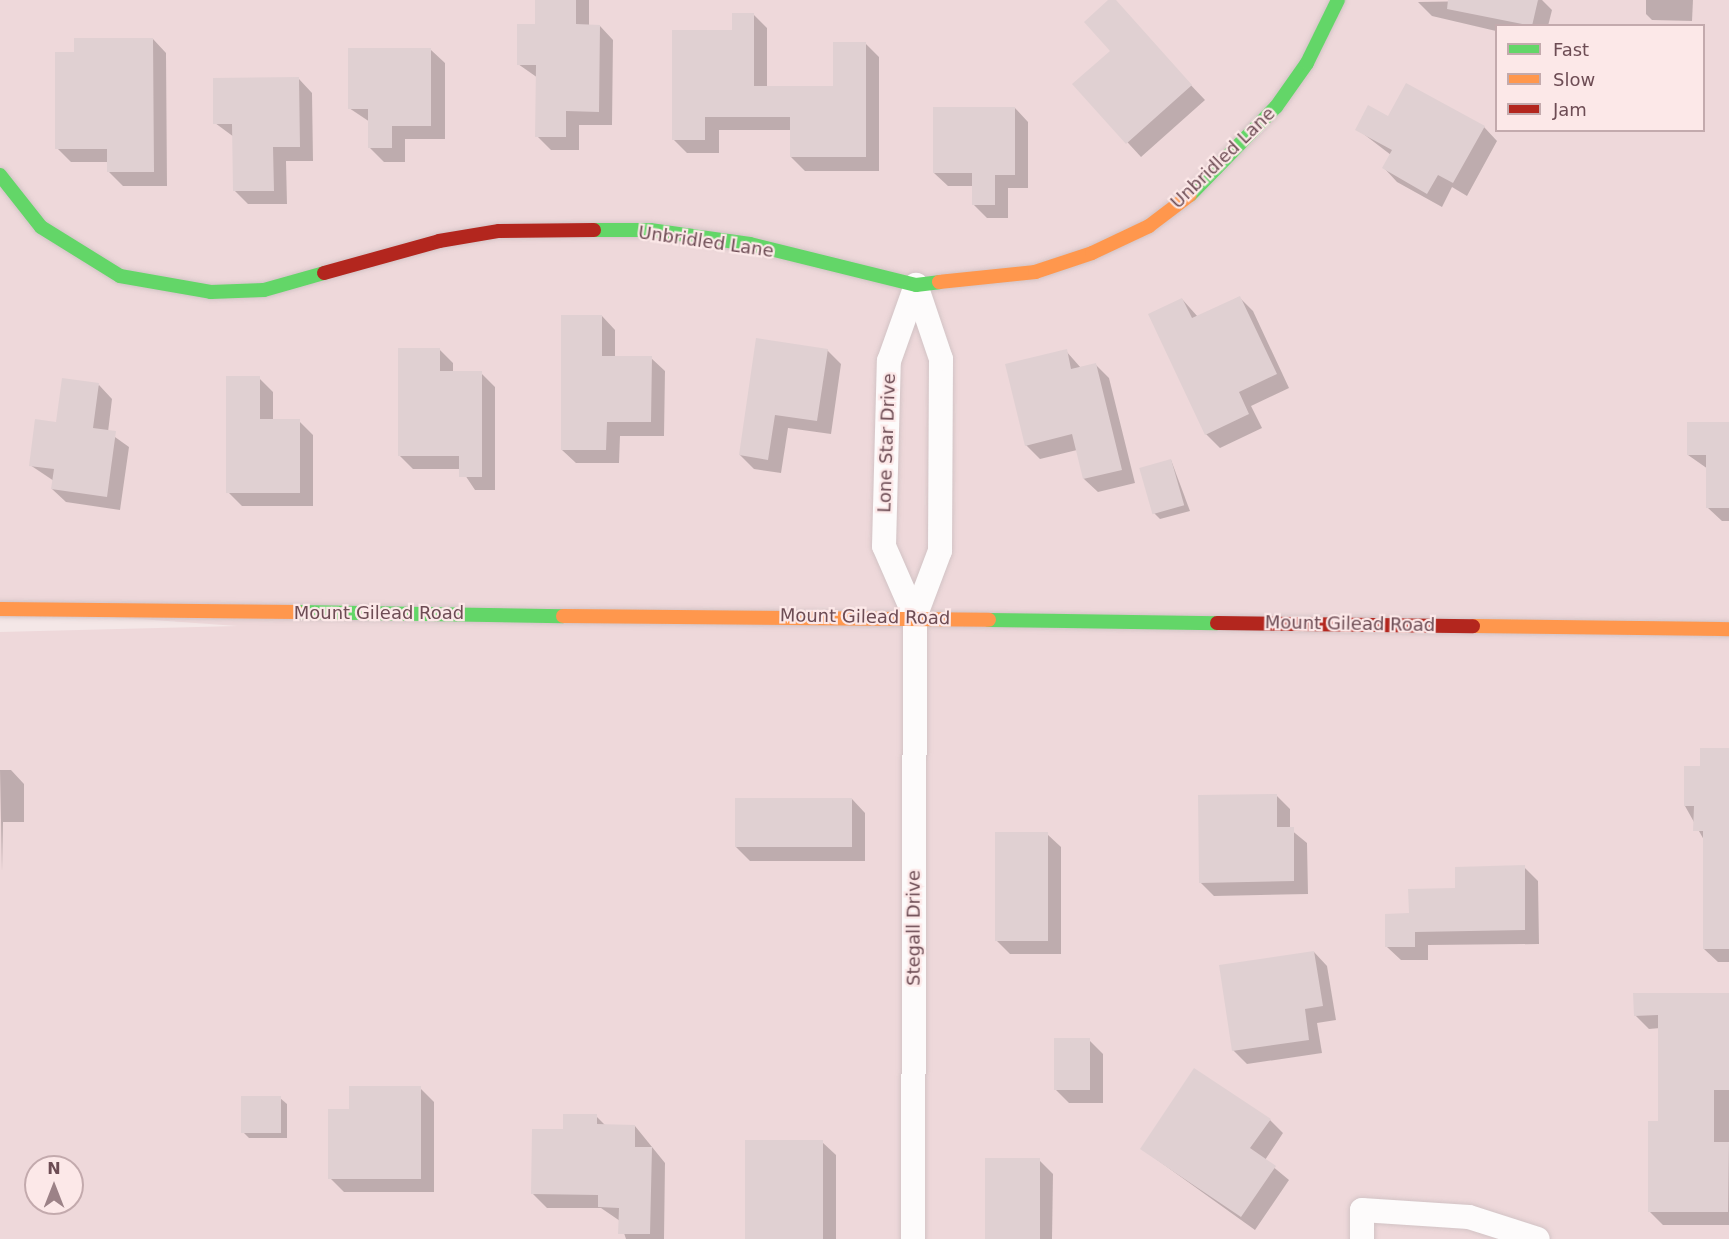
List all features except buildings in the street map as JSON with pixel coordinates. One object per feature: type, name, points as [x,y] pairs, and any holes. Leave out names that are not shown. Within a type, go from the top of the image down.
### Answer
[{"type":"street","name":"Unbridled Lane","points":[[0,175],[42,227],[80,256],[120,276],[211,292],[264,290],[439,241],[500,231],[650,230],[750,244],[916,285],[1035,272],[1092,254],[1149,226],[1191,194],[1276,107],[1307,63],[1338,0]]},
{"type":"street","points":[[915,617],[940,551],[941,360],[916,285]]},
{"type":"street","name":"Lone Star Drive","points":[[915,617],[884,546],[889,361],[916,285]]},
{"type":"street","name":"Mount Gilead Road","points":[[0,609],[915,617],[1729,629]]},
{"type":"street","name":"Stegall Drive","points":[[914,1239],[915,617]]},
{"type":"street","points":[[1362,1239],[1362,1210],[1469,1217],[1538,1239]]},
{"type":"shaded area","points":[[0,0],[1729,0],[1729,1239],[0,1239],[0,632],[237,626],[0,609]]},
{"type":"traffic: fast","points":[[1190,195],[1276,107],[1307,63],[1338,0]]},
{"type":"traffic: fast","points":[[0,175],[41,227],[120,276],[211,292],[264,290],[324,273]]},
{"type":"traffic: fast","points":[[594,230],[650,230],[750,244],[916,285],[939,282]]},
{"type":"traffic: fast","points":[[297,612],[563,616]]},
{"type":"traffic: fast","points":[[989,620],[1217,623]]},
{"type":"traffic: slow","points":[[939,282],[1035,272],[1092,253],[1149,226],[1190,195]]},
{"type":"traffic: slow","points":[[0,609],[297,612]]},
{"type":"traffic: slow","points":[[563,616],[989,620]]},
{"type":"traffic: slow","points":[[1473,626],[1729,629]]},
{"type":"traffic: jam","points":[[324,273],[439,241],[499,231],[594,230]]},
{"type":"traffic: jam","points":[[1217,623],[1473,626]]}]
